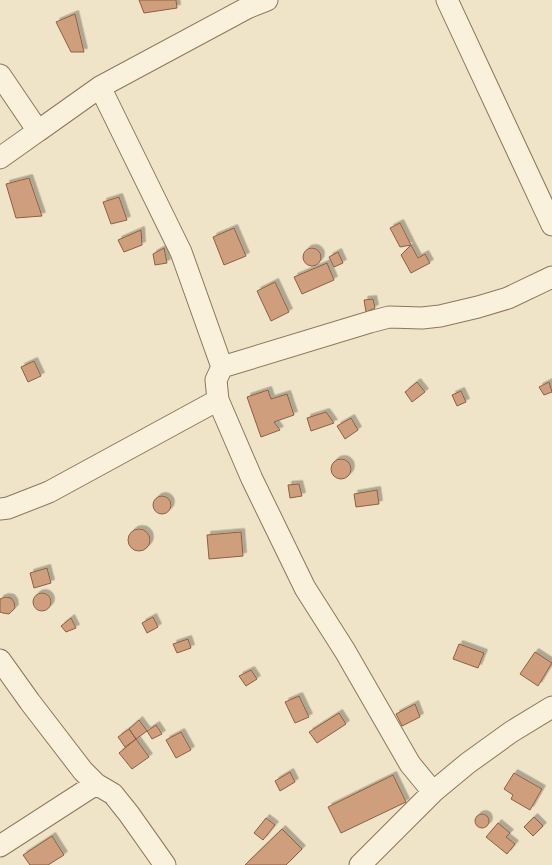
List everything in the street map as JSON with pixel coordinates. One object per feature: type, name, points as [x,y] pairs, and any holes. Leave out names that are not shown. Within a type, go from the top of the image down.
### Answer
[{"type":"street","points":[[0,158],[100,87],[247,8],[267,0]]},
{"type":"street","points":[[447,0],[552,225]]},
{"type":"street","points":[[0,75],[38,130]]},
{"type":"street","points":[[100,87],[180,252],[222,367],[216,380],[218,400],[252,479],[305,588],[345,651],[386,725],[410,764],[433,792]]},
{"type":"street","points":[[222,367],[370,322],[389,318],[407,319],[434,317],[478,307],[508,298],[552,278]]},
{"type":"street","points":[[0,509],[8,508],[49,492],[218,400]]},
{"type":"street","points":[[0,660],[68,752],[96,784],[113,794],[165,865]]},
{"type":"street","points":[[360,865],[433,792],[511,732],[552,707]]},
{"type":"street","points":[[0,846],[96,784]]},
{"type":"building","points":[[139,0],[176,0],[177,8],[144,13]]},
{"type":"building","points":[[75,14],[84,52],[71,52],[56,22]]},
{"type":"building","points":[[29,178],[42,216],[16,218],[6,184]]},
{"type":"building","points":[[119,197],[127,220],[111,224],[103,202]]},
{"type":"building","points":[[400,223],[411,245],[400,247],[390,228]]},
{"type":"building","points":[[234,228],[246,256],[224,265],[213,237]]},
{"type":"building","points":[[141,230],[142,245],[124,252],[118,240]]},
{"type":"building","points":[[411,245],[418,258],[425,254],[430,263],[411,273],[401,255]]},
{"type":"building","points":[[164,248],[167,263],[155,265],[153,254]]},
{"type":"building","points":[[312,248],[318,251],[321,257],[318,263],[312,266],[306,263],[303,257],[306,251]]},
{"type":"building","points":[[338,252],[343,263],[334,267],[329,257]]},
{"type":"building","points":[[327,263],[334,280],[302,294],[294,277]]},
{"type":"building","points":[[275,282],[289,312],[271,321],[257,291]]},
{"type":"building","points":[[373,299],[375,308],[366,312],[364,300]]},
{"type":"building","points":[[34,361],[41,376],[28,382],[21,367]]},
{"type":"building","points":[[417,382],[425,392],[412,402],[405,392]]},
{"type":"building","points":[[549,382],[552,392],[544,395],[539,387]]},
{"type":"building","points":[[268,390],[271,399],[287,394],[294,415],[274,422],[280,430],[261,437],[247,397]]},
{"type":"building","points":[[461,391],[466,402],[457,406],[452,395]]},
{"type":"building","points":[[326,412],[334,423],[311,431],[307,418]]},
{"type":"building","points":[[351,418],[358,430],[345,439],[337,426]]},
{"type":"building","points":[[341,459],[348,462],[351,469],[348,476],[341,479],[334,476],[331,469],[334,462]]},
{"type":"building","points":[[299,484],[302,496],[290,498],[288,485]]},
{"type":"building","points":[[377,490],[379,504],[356,507],[354,494]]},
{"type":"building","points":[[162,496],[168,499],[171,505],[168,511],[162,514],[156,511],[153,505],[156,499]]},
{"type":"building","points":[[139,529],[147,532],[150,540],[147,548],[139,551],[131,548],[128,540],[131,532]]},
{"type":"building","points":[[241,532],[243,556],[209,559],[207,535]]},
{"type":"building","points":[[47,568],[51,583],[34,588],[30,573]]},
{"type":"building","points":[[42,593],[48,596],[51,602],[48,608],[42,611],[36,608],[33,602],[36,596]]},
{"type":"building","points":[[5,597],[11,598],[14,602],[15,608],[9,614],[0,612],[0,599]]},
{"type":"building","points":[[153,617],[158,627],[147,633],[142,623]]},
{"type":"building","points":[[71,618],[76,628],[66,632],[61,626]]},
{"type":"building","points":[[188,639],[191,648],[177,653],[173,644]]},
{"type":"building","points":[[459,644],[484,653],[478,668],[453,659]]},
{"type":"building","points":[[535,652],[552,663],[538,686],[520,674]]},
{"type":"building","points":[[251,670],[257,679],[246,686],[239,676]]},
{"type":"building","points":[[299,696],[309,717],[295,723],[285,702]]},
{"type":"building","points":[[415,704],[420,717],[402,726],[396,714]]},
{"type":"building","points":[[339,713],[346,724],[317,743],[309,732]]},
{"type":"building","points":[[139,720],[147,731],[136,739],[129,729]]},
{"type":"building","points":[[156,725],[162,734],[152,739],[147,731]]},
{"type":"building","points":[[129,729],[136,739],[125,747],[118,737]]},
{"type":"building","points":[[181,732],[191,750],[176,758],[166,740]]},
{"type":"building","points":[[136,739],[149,757],[132,769],[119,753]]},
{"type":"building","points":[[290,772],[295,782],[280,791],[275,781]]},
{"type":"building","points":[[514,773],[542,789],[530,810],[511,799],[513,795],[504,789]]},
{"type":"building","points":[[393,775],[406,802],[341,833],[328,807]]},
{"type":"building","points":[[479,814],[485,814],[489,818],[489,824],[485,828],[479,828],[475,824],[475,818]]},
{"type":"building","points":[[534,817],[543,826],[533,836],[524,827]]},
{"type":"building","points":[[266,818],[275,825],[263,840],[254,833]]},
{"type":"building","points":[[498,823],[510,833],[506,837],[515,844],[507,854],[486,837]]},
{"type":"building","points":[[282,829],[302,849],[286,865],[245,865]]},
{"type":"building","points":[[52,836],[64,855],[48,865],[30,865],[23,855]]}]
